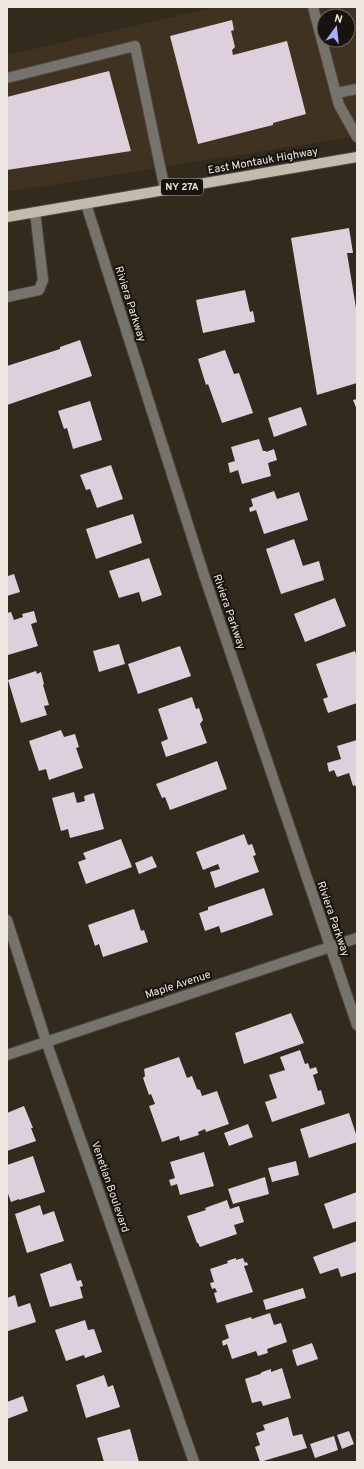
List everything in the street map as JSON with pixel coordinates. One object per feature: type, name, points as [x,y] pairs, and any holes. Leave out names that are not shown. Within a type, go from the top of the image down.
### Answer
[{"type":"main road","name":"East Montauk Highway","points":[[7,217],[357,156]]},
{"type":"street","points":[[313,7],[339,105],[357,137]]},
{"type":"street","points":[[7,78],[135,46],[165,190]]},
{"type":"street","points":[[336,93],[357,89]]},
{"type":"street","name":"Riviera Parkway","points":[[86,204],[204,575],[357,1025]]},
{"type":"street","points":[[7,297],[39,290],[43,280],[35,212]]},
{"type":"street","name":"Venetian Boulevard","points":[[7,920],[46,1041],[194,1462]]},
{"type":"street","name":"Maple Avenue","points":[[7,1055],[357,938]]},
{"type":"shaded area","points":[[216,7],[357,7],[357,136],[7,192],[7,55]]},
{"type":"building","points":[[232,20],[234,30],[231,31],[235,47],[232,50],[233,55],[287,41],[306,114],[273,123],[273,125],[198,144],[170,36]]},
{"type":"building","points":[[109,71],[131,151],[7,170],[7,97]]},
{"type":"building","points":[[349,228],[353,253],[347,253],[357,314],[357,383],[317,395],[291,238]]},
{"type":"building","points":[[245,290],[250,312],[253,311],[255,322],[203,333],[196,300]]},
{"type":"building","points":[[80,340],[92,376],[7,405],[7,366],[60,349],[60,347]]},
{"type":"building","points":[[225,350],[234,374],[239,373],[253,413],[222,423],[208,384],[206,385],[198,359]]},
{"type":"building","points":[[357,399],[357,410],[353,400]]},
{"type":"building","points":[[90,401],[102,440],[73,449],[67,428],[64,429],[58,411]]},
{"type":"building","points":[[301,407],[307,425],[274,437],[268,418]]},
{"type":"building","points":[[259,439],[263,451],[266,452],[274,449],[277,460],[268,463],[271,476],[242,484],[238,470],[230,473],[228,463],[235,461],[231,447]]},
{"type":"building","points":[[111,465],[123,499],[97,508],[90,489],[86,490],[80,475]]},
{"type":"building","points":[[274,491],[277,499],[299,492],[308,520],[264,534],[256,510],[250,512],[249,508],[253,506],[251,499]]},
{"type":"building","points":[[133,514],[142,543],[96,559],[86,529]]},
{"type":"building","points":[[294,539],[303,566],[319,561],[324,580],[281,594],[266,549]]},
{"type":"building","points":[[149,558],[162,595],[142,602],[139,592],[119,598],[109,571]]},
{"type":"building","points":[[7,572],[8,576],[14,574],[20,592],[7,596]]},
{"type":"building","points":[[335,598],[346,626],[305,642],[294,614]]},
{"type":"building","points":[[34,611],[37,622],[31,624],[38,646],[8,655],[7,613],[11,612],[14,620],[23,617],[22,614]]},
{"type":"building","points":[[119,644],[125,664],[99,672],[93,651]]},
{"type":"building","points":[[180,646],[191,676],[138,694],[128,664]]},
{"type":"building","points":[[355,651],[357,658],[357,703],[328,713],[323,699],[328,697],[316,664]]},
{"type":"building","points":[[36,671],[37,674],[41,672],[44,684],[43,685],[49,705],[44,706],[47,715],[21,723],[8,680]]},
{"type":"building","points":[[192,697],[196,709],[199,708],[203,720],[200,724],[207,743],[166,757],[161,742],[168,739],[158,709]]},
{"type":"building","points":[[61,730],[64,737],[75,734],[79,747],[76,748],[83,768],[49,780],[46,769],[39,771],[29,741]]},
{"type":"building","points":[[357,740],[357,789],[355,785],[353,786],[349,773],[337,777],[334,770],[329,772],[327,763],[341,759],[337,746]]},
{"type":"building","points":[[217,761],[227,789],[170,810],[165,797],[162,798],[156,784]]},
{"type":"building","points":[[74,792],[77,803],[85,801],[84,796],[94,793],[104,829],[70,838],[68,829],[61,831],[52,798]]},
{"type":"building","points":[[244,834],[248,845],[252,844],[256,855],[253,856],[259,872],[215,888],[210,872],[220,869],[218,864],[203,870],[196,852]]},
{"type":"building","points":[[121,839],[132,867],[86,884],[78,862],[86,859],[83,853]]},
{"type":"building","points":[[152,856],[157,867],[139,874],[135,863]]},
{"type":"building","points":[[264,888],[273,915],[221,933],[219,926],[205,931],[199,913],[208,910],[208,907]]},
{"type":"building","points":[[134,909],[141,931],[144,930],[148,942],[103,957],[99,944],[95,946],[88,925]]},
{"type":"building","points":[[291,1013],[304,1043],[244,1064],[235,1033]]},
{"type":"building","points":[[300,1050],[305,1064],[308,1063],[310,1069],[316,1067],[318,1073],[313,1075],[318,1091],[321,1090],[325,1104],[272,1122],[265,1102],[277,1098],[269,1075],[285,1070],[280,1057]]},
{"type":"building","points":[[179,1057],[187,1078],[192,1076],[197,1089],[200,1090],[202,1096],[217,1091],[229,1124],[206,1132],[205,1129],[198,1132],[199,1135],[180,1141],[179,1136],[162,1142],[149,1106],[155,1104],[151,1094],[149,1095],[143,1078],[145,1076],[144,1069]]},
{"type":"building","points":[[24,1106],[33,1128],[31,1128],[36,1141],[7,1151],[7,1113]]},
{"type":"building","points":[[349,1113],[357,1137],[357,1142],[309,1158],[300,1129]]},
{"type":"building","points":[[248,1124],[253,1137],[229,1146],[224,1133]]},
{"type":"building","points":[[204,1152],[214,1186],[180,1195],[177,1184],[171,1186],[169,1180],[175,1178],[170,1162]]},
{"type":"building","points":[[33,1156],[45,1192],[11,1202],[7,1191],[7,1165]]},
{"type":"building","points":[[296,1161],[299,1175],[272,1182],[268,1168]]},
{"type":"building","points":[[265,1177],[269,1194],[233,1204],[228,1189]]},
{"type":"building","points":[[357,1192],[357,1221],[333,1229],[324,1204]]},
{"type":"building","points":[[227,1200],[230,1209],[239,1206],[244,1222],[234,1225],[237,1234],[200,1247],[197,1243],[187,1216],[206,1210],[205,1208]]},
{"type":"building","points":[[40,1205],[43,1215],[54,1211],[64,1241],[27,1253],[15,1214]]},
{"type":"building","points":[[357,1241],[357,1272],[341,1277],[338,1268],[320,1274],[313,1257]]},
{"type":"building","points":[[236,1258],[236,1260],[243,1258],[245,1263],[247,1262],[248,1265],[244,1266],[253,1292],[217,1303],[214,1293],[217,1292],[215,1288],[212,1289],[210,1283],[214,1282],[210,1269],[228,1263],[227,1261]]},
{"type":"building","points":[[71,1263],[77,1281],[81,1280],[83,1286],[80,1287],[83,1298],[50,1307],[40,1274]]},
{"type":"building","points":[[303,1288],[306,1298],[266,1310],[263,1300]]},
{"type":"building","points":[[15,1295],[18,1307],[30,1303],[36,1322],[8,1331],[7,1298]]},
{"type":"building","points":[[270,1313],[274,1325],[281,1323],[287,1342],[267,1349],[268,1353],[258,1356],[256,1351],[232,1359],[227,1344],[223,1346],[222,1341],[229,1338],[225,1325]]},
{"type":"building","points":[[85,1320],[88,1330],[94,1329],[102,1352],[85,1358],[84,1355],[66,1361],[55,1330]]},
{"type":"building","points":[[312,1343],[318,1359],[297,1366],[292,1350]]},
{"type":"building","points":[[282,1368],[291,1398],[263,1406],[261,1401],[252,1403],[245,1379],[271,1369],[271,1372]]},
{"type":"building","points":[[104,1375],[108,1387],[113,1385],[120,1407],[86,1418],[76,1385]]},
{"type":"building","points":[[23,1396],[28,1411],[7,1419],[7,1402]]},
{"type":"building","points":[[288,1417],[293,1436],[302,1434],[307,1448],[260,1462],[255,1447],[260,1445],[256,1433],[265,1430],[263,1425]]},
{"type":"building","points":[[130,1429],[139,1462],[104,1462],[97,1438]]},
{"type":"building","points":[[349,1431],[354,1444],[342,1449],[337,1435]]},
{"type":"building","points":[[334,1436],[338,1450],[315,1458],[310,1444]]}]
